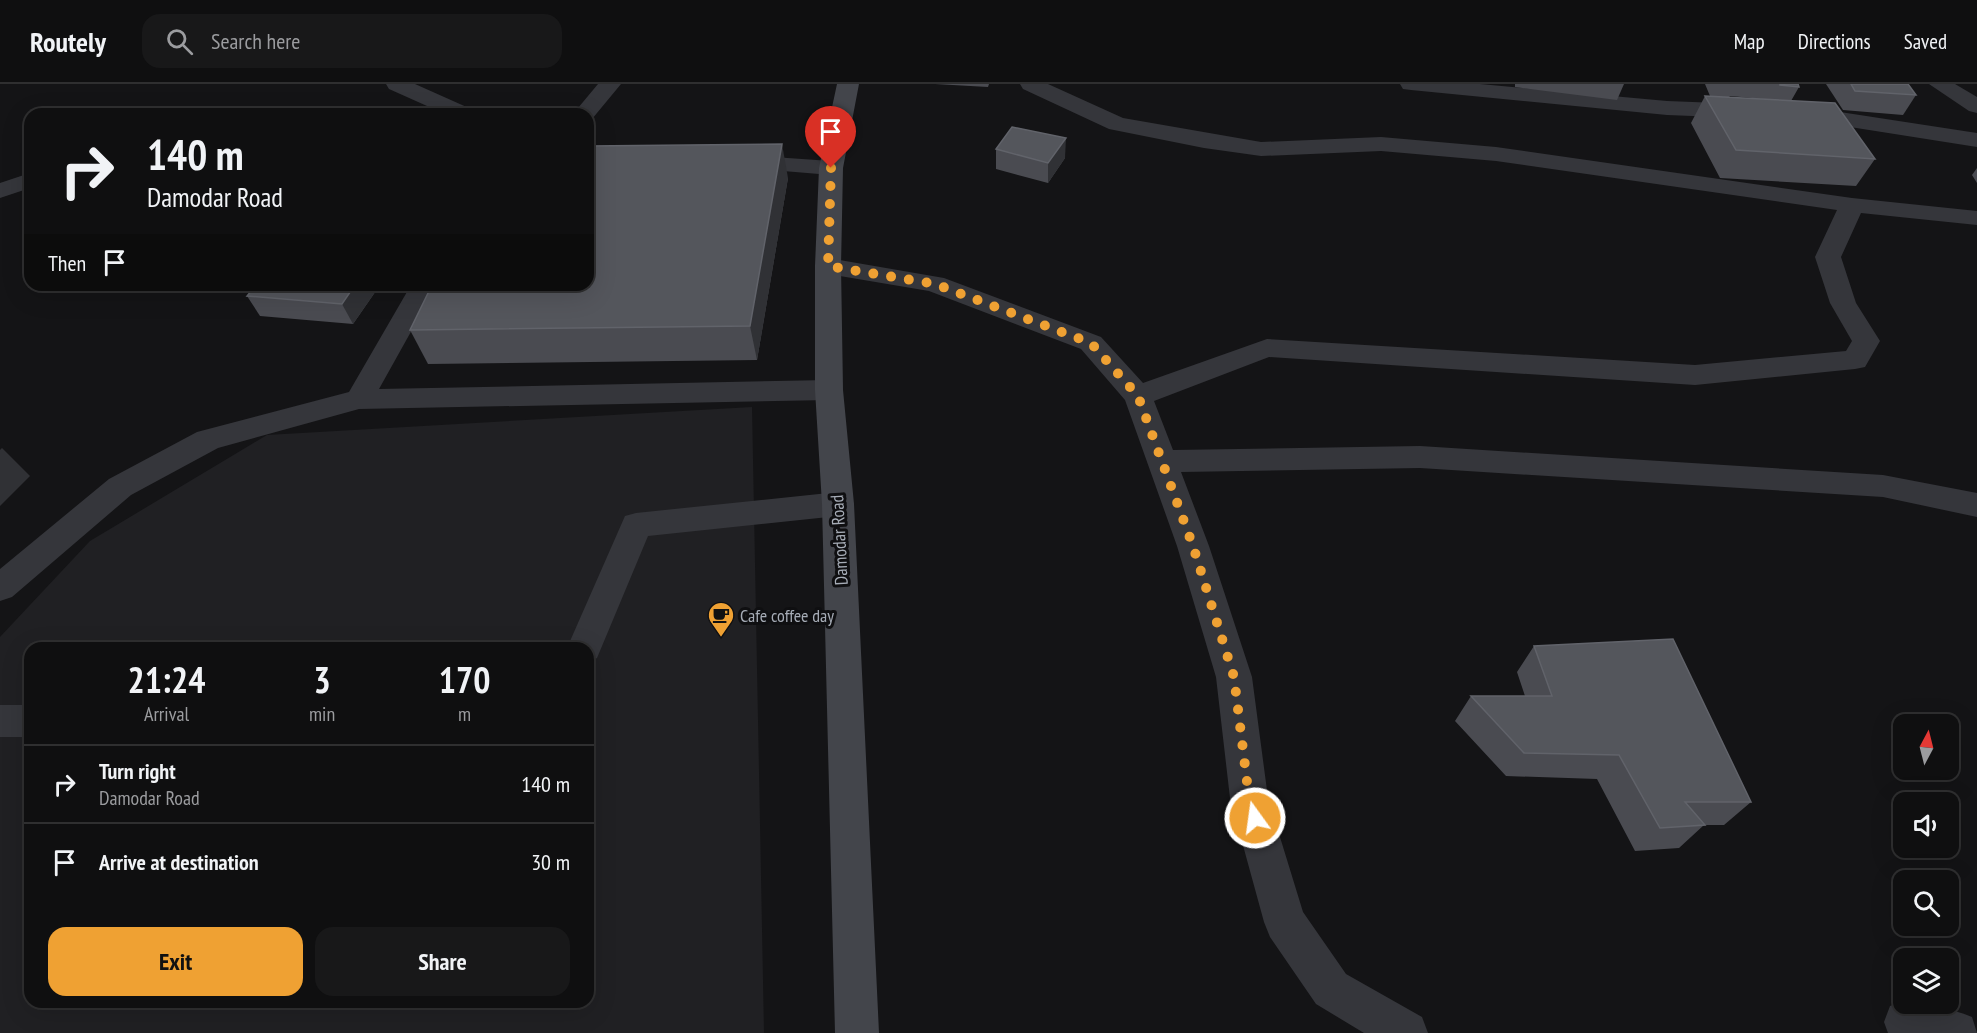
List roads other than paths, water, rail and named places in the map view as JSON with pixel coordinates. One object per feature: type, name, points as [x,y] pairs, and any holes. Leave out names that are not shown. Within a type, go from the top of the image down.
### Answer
[{"type":"street","points":[[397,84],[452,108]]},
{"type":"street","points":[[435,100],[451,84]]},
{"type":"street","points":[[589,108],[610,84]]},
{"type":"street","name":"Damodar Road","points":[[848,84],[831,168],[828,266],[829,390],[838,504],[858,1033]]},
{"type":"street","points":[[1031,84],[1117,124],[1204,141],[1261,149],[1381,144],[1496,153],[1852,205],[1977,218]]},
{"type":"street","points":[[1411,84],[1667,108],[1761,111]]},
{"type":"street","points":[[1940,84],[1977,106]]},
{"type":"street","points":[[1784,112],[1819,114],[1977,140]]},
{"type":"street","points":[[715,160],[831,168]]},
{"type":"street","points":[[0,190],[24,182]]},
{"type":"street","points":[[1138,396],[1267,348],[1695,375],[1855,360],[1866,341],[1844,303],[1828,256],[1852,205]]},
{"type":"street","points":[[828,266],[935,284],[1091,343],[1138,396],[1193,546],[1234,677],[1249,798],[1285,922],[1331,989],[1406,1033]]},
{"type":"street","points":[[359,399],[421,291]]},
{"type":"street","points":[[0,588],[120,487],[208,440],[359,399],[829,390]]},
{"type":"street","points":[[1162,460],[1420,457],[1884,486],[1977,505]]},
{"type":"street","points":[[587,642],[636,525],[838,504]]},
{"type":"street","points":[[0,721],[24,721]]},
{"type":"street","points":[[1906,1022],[1956,1033]]},
{"type":"place","name":"Cafe coffee day","points":[[721,638]]}]
